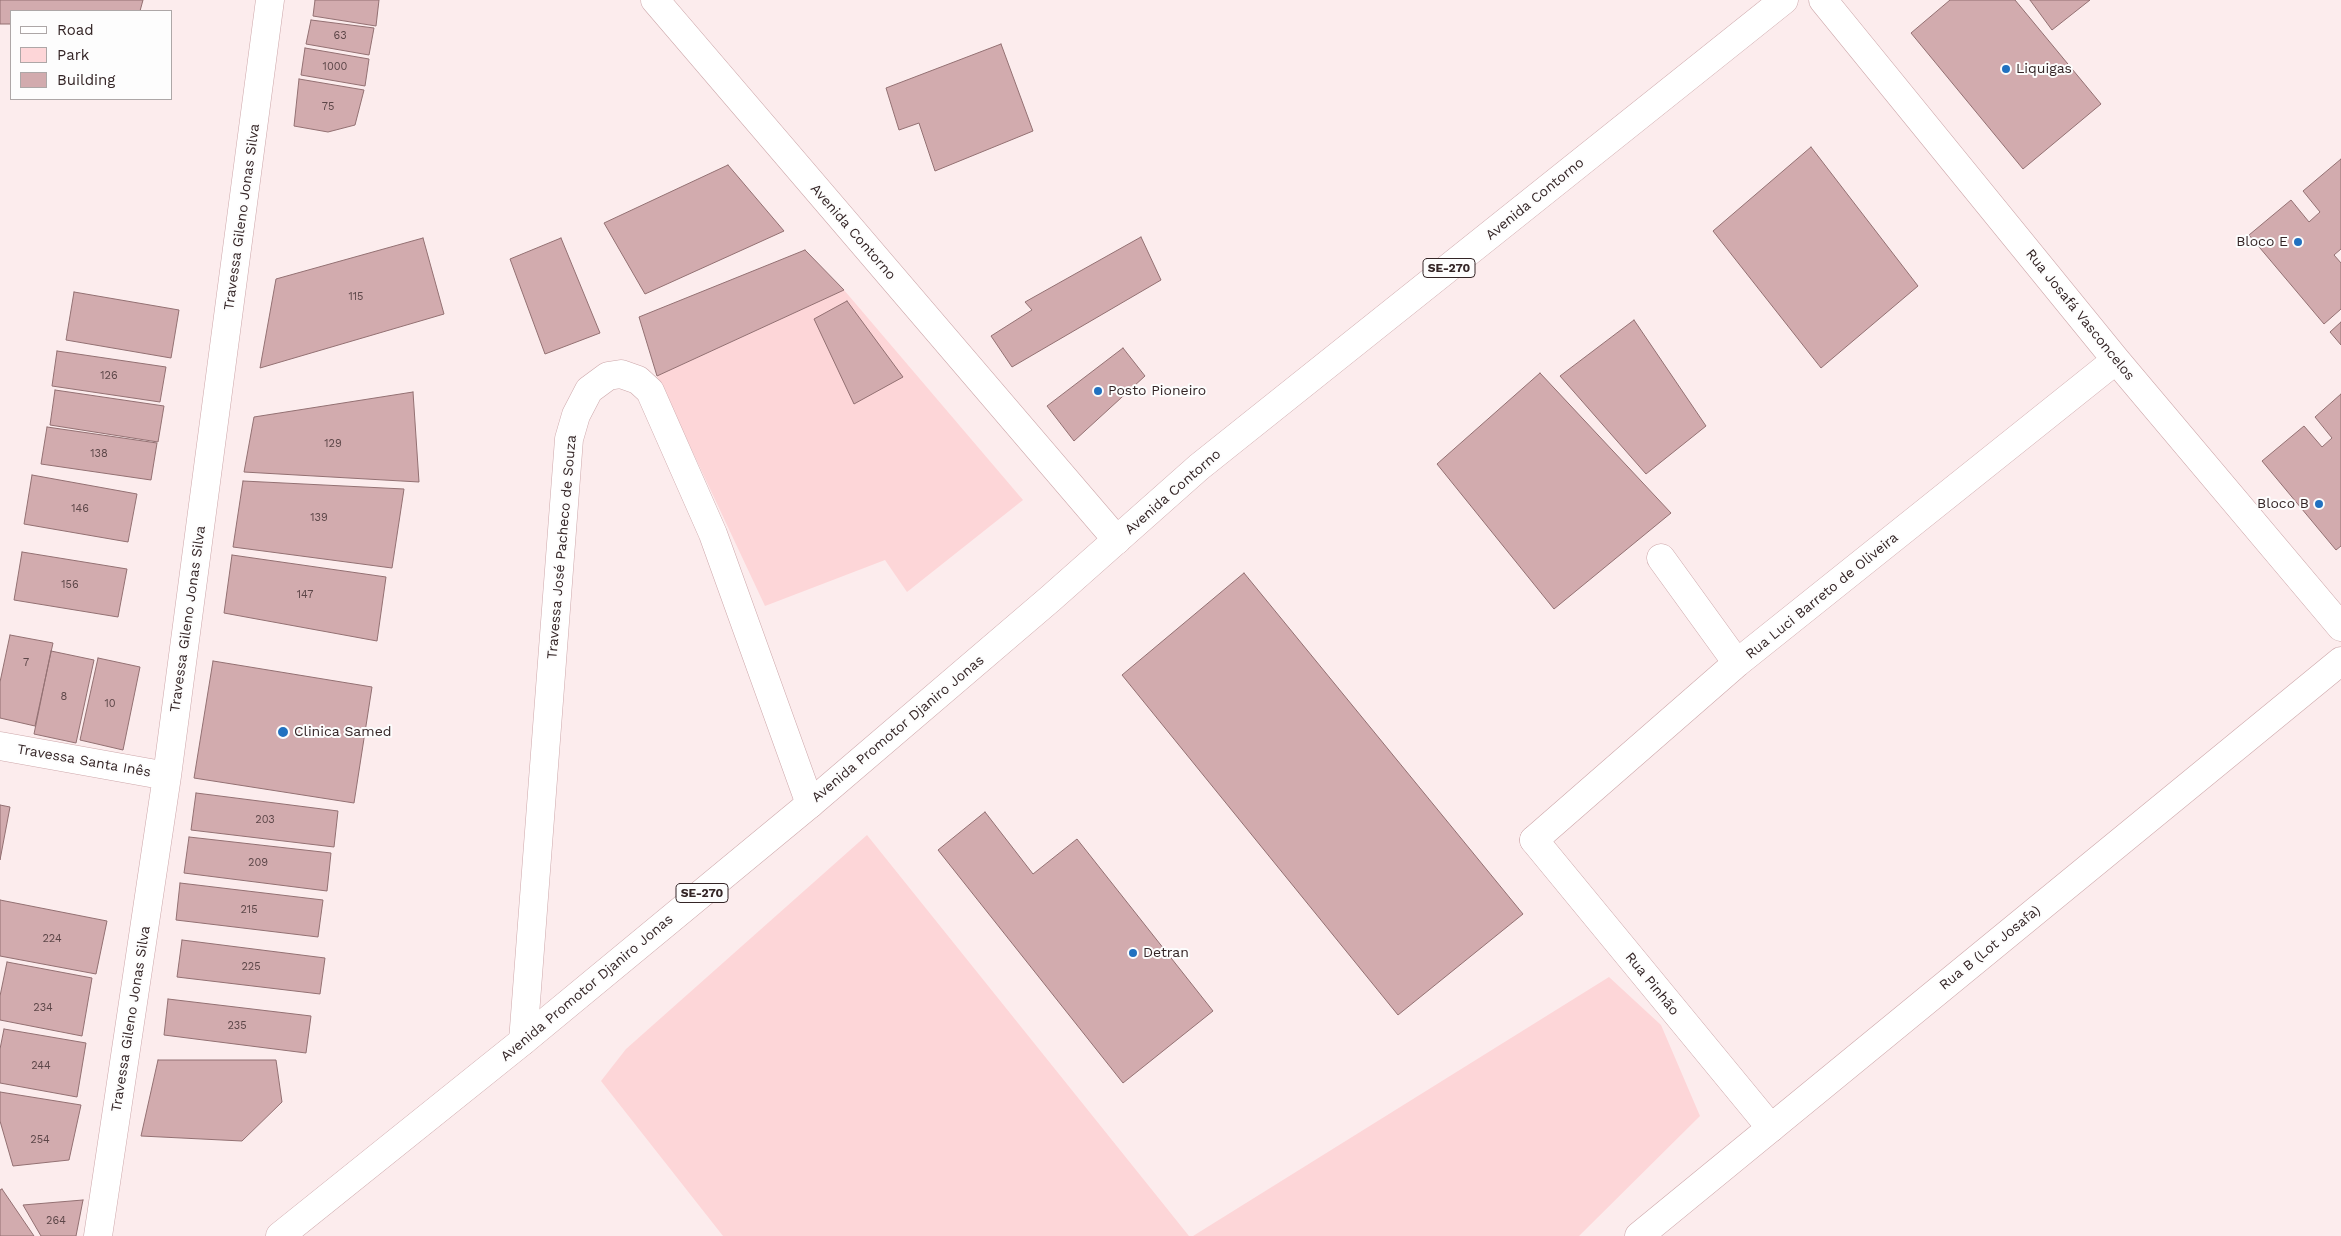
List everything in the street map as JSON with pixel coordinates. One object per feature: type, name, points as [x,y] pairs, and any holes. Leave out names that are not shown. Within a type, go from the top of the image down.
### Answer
[{"type":"street","name":"Travessa Gileno Jonas Silva","points":[[98,1236],[167,776],[270,0]]},
{"type":"street","name":"Avenida Contorno","points":[[656,0],[1117,540],[1199,467],[1784,0]]},
{"type":"street","name":"Rua Josafá Vasconcelos","points":[[1823,0],[2116,360],[2341,627]]},
{"type":"street","name":"Rua Luci Barreto de Oliveira","points":[[1534,840],[1737,664],[2116,360]]},
{"type":"street","name":"Travessa José Pacheco de Souza","points":[[523,1041],[569,439],[576,414],[589,390],[608,376],[621,374],[638,380],[650,391],[713,534],[810,804]]},
{"type":"street","name":"Avenida Promotor Djaniro Jonas","points":[[280,1236],[523,1041],[810,804],[1117,540]]},
{"type":"street","points":[[1661,558],[1737,664]]},
{"type":"street","name":"Rua B (Lot Josafa)","points":[[1639,1236],[2341,660]]},
{"type":"street","name":"Travessa Santa Inês","points":[[0,746],[167,776]]},
{"type":"street","name":"Rua Pinhão","points":[[1534,840],[1771,1128]]},
{"type":"green space","points":[[844,290],[1023,500],[907,592],[885,560],[765,606],[657,376]]},
{"type":"green space","points":[[867,835],[1189,1236],[723,1236],[601,1081],[626,1049]]},
{"type":"green space","points":[[1609,977],[1661,1025],[1700,1116],[1579,1236],[1193,1236]]},
{"type":"building","points":[[0,0],[143,0],[140,10],[10,10],[10,24],[0,24]]},
{"type":"building","points":[[315,0],[379,0],[376,26],[313,16]]},
{"type":"building","name":"Liquigas","points":[[1950,0],[2015,0],[2101,104],[2023,169],[1911,33]]},
{"type":"building","points":[[2030,0],[2090,0],[2052,30]]},
{"type":"building","points":[[311,20],[374,28],[369,55],[306,44]]},
{"type":"building","points":[[1001,44],[1033,131],[935,171],[919,123],[899,130],[886,88]]},
{"type":"building","points":[[305,48],[369,59],[365,86],[301,75]]},
{"type":"building","points":[[299,79],[364,90],[355,125],[328,132],[294,126]]},
{"type":"building","points":[[1811,147],[1918,286],[1821,368],[1713,231]]},
{"type":"building","name":"Bloco E","points":[[2341,159],[2341,249],[2334,255],[2341,263],[2341,309],[2324,324],[2249,235],[2291,200],[2309,222],[2320,212],[2303,191]]},
{"type":"building","points":[[728,165],[784,231],[645,294],[604,223]]},
{"type":"building","points":[[1141,237],[1161,280],[1012,367],[991,336],[1032,310],[1025,302]]},
{"type":"building","points":[[423,238],[444,314],[260,368],[276,279]]},
{"type":"building","points":[[561,238],[600,333],[545,354],[510,259]]},
{"type":"building","points":[[805,250],[844,290],[657,376],[639,317]]},
{"type":"building","points":[[74,292],[179,310],[171,358],[66,340]]},
{"type":"building","points":[[847,301],[903,377],[854,404],[814,319]]},
{"type":"building","points":[[1634,320],[1706,426],[1646,474],[1560,376]]},
{"type":"building","points":[[2341,322],[2341,345],[2330,332]]},
{"type":"building","name":"Posto Pioneiro","points":[[1123,348],[1145,376],[1074,441],[1047,406]]},
{"type":"building","points":[[57,351],[166,367],[160,402],[52,386]]},
{"type":"building","points":[[1540,373],[1671,513],[1554,609],[1437,464]]},
{"type":"building","points":[[55,390],[164,406],[158,442],[50,425]]},
{"type":"building","points":[[413,392],[419,482],[244,472],[254,417]]},
{"type":"building","name":"Bloco B","points":[[2341,394],[2341,546],[2336,550],[2262,461],[2304,426],[2322,447],[2332,438],[2315,417]]},
{"type":"building","points":[[47,427],[157,443],[151,480],[41,464]]},
{"type":"building","points":[[32,475],[137,494],[128,542],[24,524]]},
{"type":"building","points":[[243,481],[404,489],[392,568],[233,547]]},
{"type":"building","points":[[22,552],[127,569],[118,617],[14,600]]},
{"type":"building","points":[[232,555],[386,577],[377,641],[224,613]]},
{"type":"building","points":[[1244,573],[1523,914],[1398,1015],[1122,675]]},
{"type":"building","points":[[10,635],[53,643],[35,726],[0,718],[0,682]]},
{"type":"building","points":[[51,651],[94,660],[76,743],[34,734]]},
{"type":"building","points":[[98,658],[140,667],[123,750],[80,740]]},
{"type":"building","name":"Clinica Samed","points":[[213,661],[372,687],[354,803],[194,778]]},
{"type":"building","points":[[196,793],[338,811],[334,847],[191,830]]},
{"type":"building","points":[[0,805],[10,807],[0,860]]},
{"type":"building","points":[[985,812],[1033,874],[1077,839],[1213,1011],[1123,1083],[938,850]]},
{"type":"building","points":[[189,837],[331,853],[327,891],[184,873]]},
{"type":"building","points":[[180,883],[323,900],[318,937],[176,920]]},
{"type":"building","points":[[0,900],[107,921],[96,974],[0,956]]},
{"type":"building","points":[[182,940],[325,958],[320,994],[177,977]]},
{"type":"building","points":[[7,962],[92,978],[82,1036],[0,1020],[0,996]]},
{"type":"building","points":[[168,999],[311,1016],[306,1053],[164,1035]]},
{"type":"building","points":[[4,1029],[86,1043],[77,1097],[0,1083],[0,1049]]},
{"type":"building","points":[[158,1060],[276,1060],[282,1102],[242,1141],[141,1136]]},
{"type":"building","points":[[0,1092],[81,1105],[69,1160],[13,1166],[0,1121]]},
{"type":"building","points":[[2,1189],[34,1236],[0,1236],[0,1190]]},
{"type":"building","points":[[83,1200],[76,1236],[41,1236],[23,1205]]},
{"type":"place","name":"Liquigas","points":[[2006,69]]},
{"type":"place","name":"Bloco E","points":[[2298,242]]},
{"type":"place","name":"Posto Pioneiro","points":[[1098,391]]},
{"type":"place","name":"Bloco B","points":[[2319,504]]},
{"type":"place","name":"Clinica Samed","points":[[283,732]]},
{"type":"place","name":"Detran","points":[[1133,953]]}]
